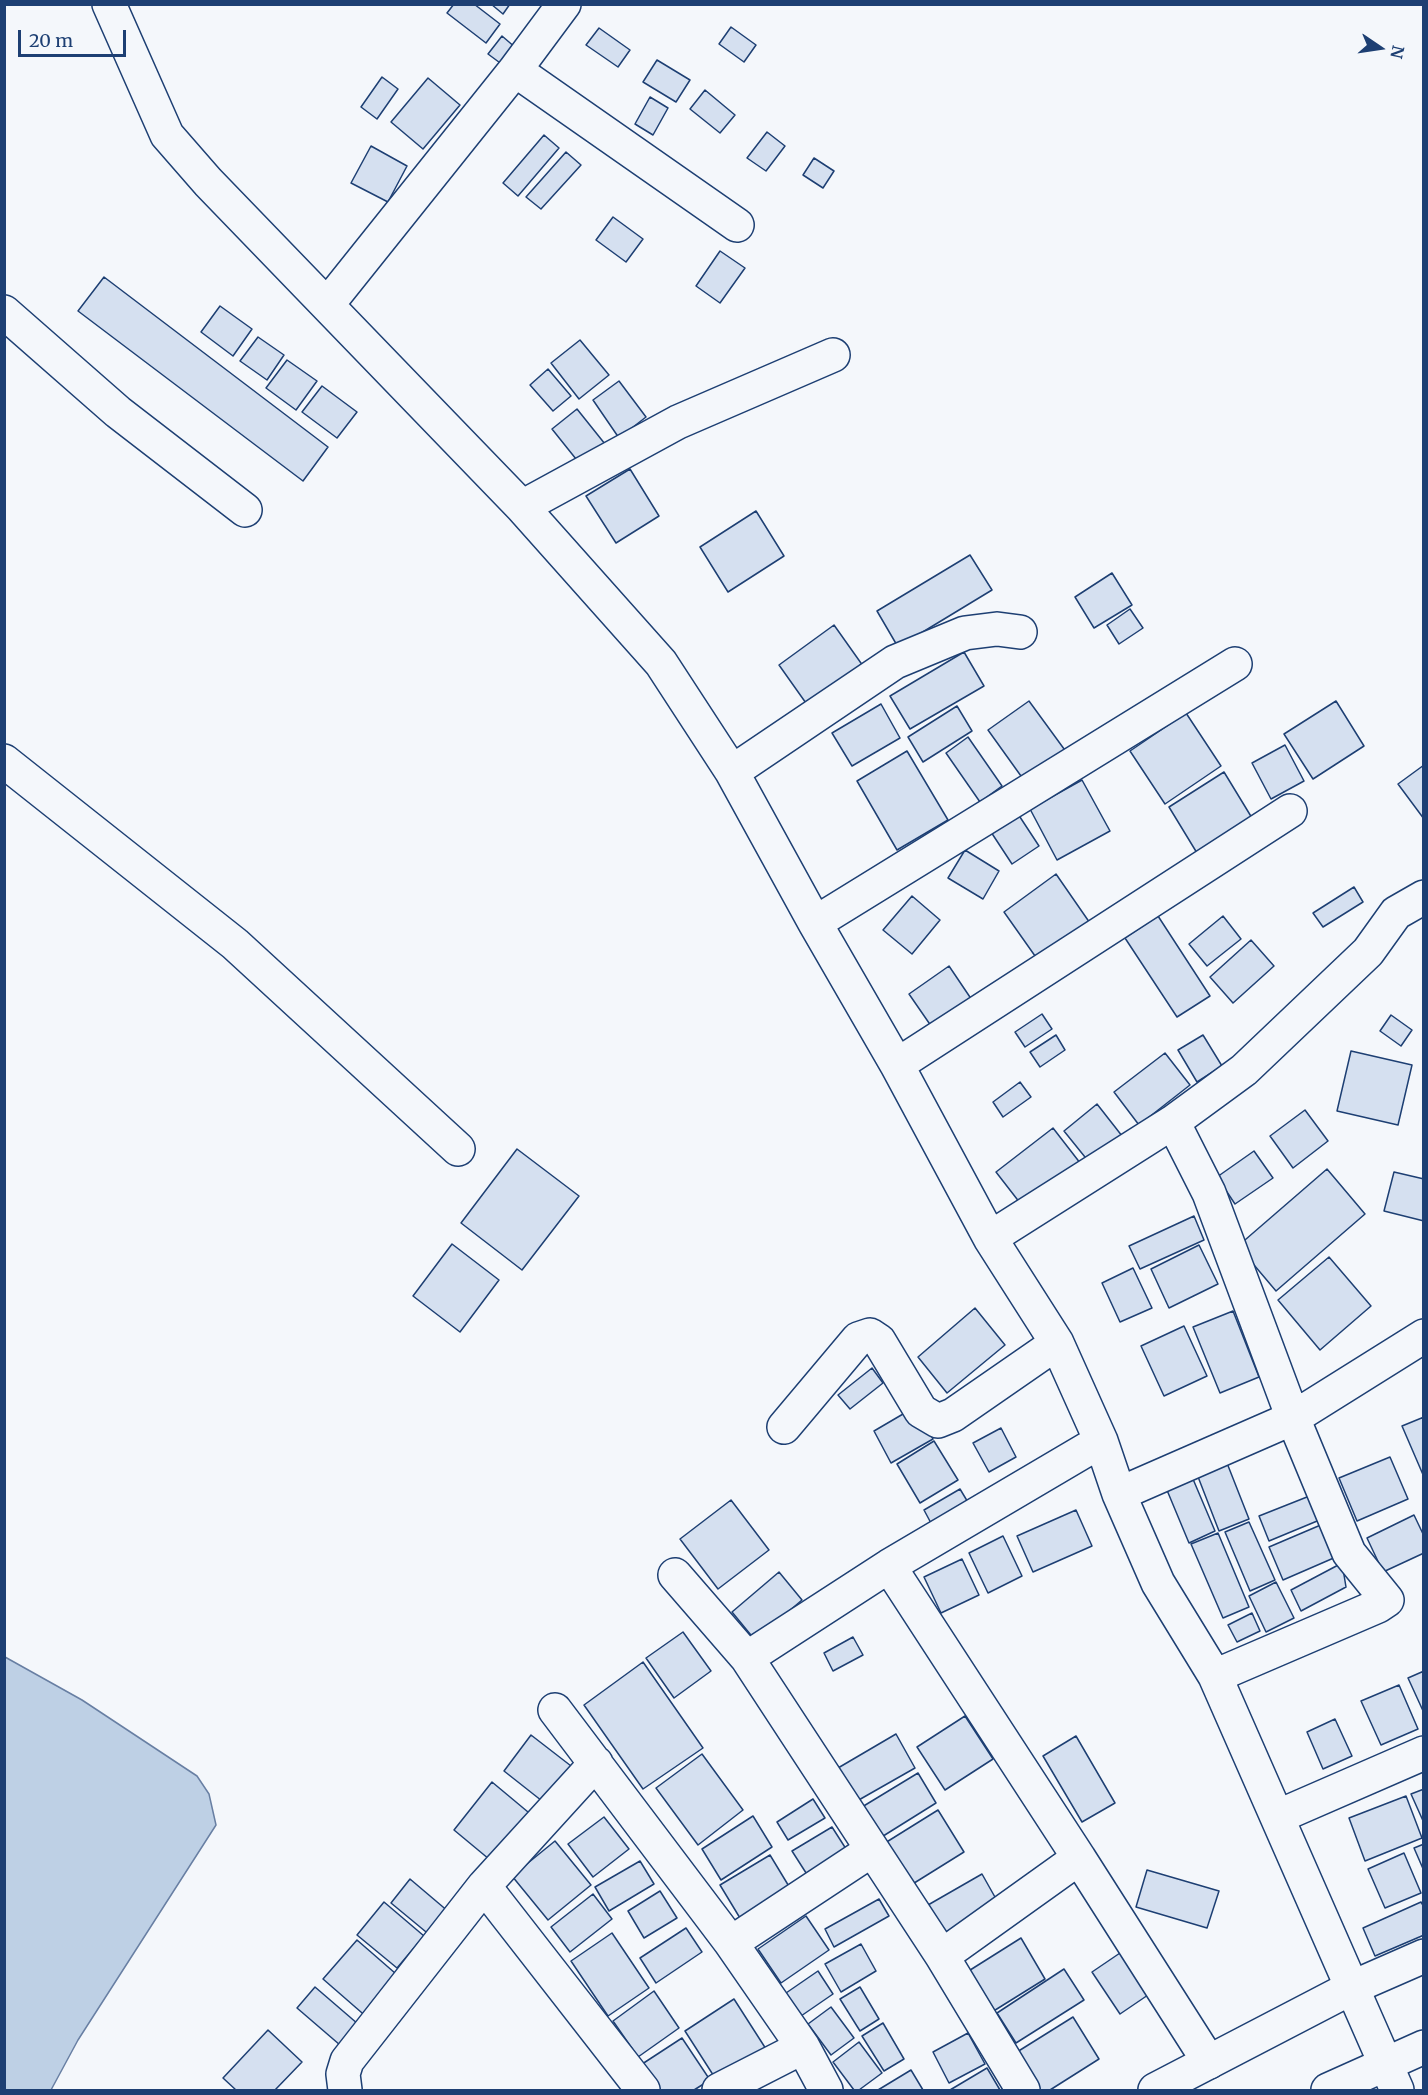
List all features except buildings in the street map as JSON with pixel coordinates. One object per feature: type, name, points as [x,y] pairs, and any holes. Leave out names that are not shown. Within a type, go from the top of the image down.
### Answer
[{"type":"main road","points":[[109,4],[166,135],[208,182],[522,507],[661,663],[732,772],[897,1065],[990,1238],[1057,1343],[1101,1441],[1119,1494],[1158,1583],[1215,1676],[1392,2077]]},
{"type":"main road","points":[[327,305],[515,70],[564,4]]},
{"type":"main road","points":[[515,70],[737,225]]},
{"type":"main road","points":[[4,312],[118,412],[245,510]]},
{"type":"main road","points":[[522,507],[678,422],[833,355]]},
{"type":"main road","points":[[732,772],[895,662],[965,633],[997,629],[1020,632]]},
{"type":"main road","points":[[815,923],[1235,664]]},
{"type":"main road","points":[[4,761],[235,944],[458,1149]]},
{"type":"main road","points":[[897,1065],[1290,811]]},
{"type":"main road","points":[[990,1238],[1173,1122],[1244,1070],[1368,952],[1396,913],[1424,897]]},
{"type":"main road","points":[[1173,1122],[1209,1193],[1293,1418],[1349,1553],[1387,1600],[1378,1606],[1215,1676]]},
{"type":"main road","points":[[784,1427],[858,1339],[870,1335],[879,1341],[921,1411],[938,1421],[953,1415],[1057,1343]]},
{"type":"main road","points":[[1119,1494],[1293,1418],[1424,1336]]},
{"type":"main road","points":[[747,1658],[889,1566],[1101,1441]]},
{"type":"main road","points":[[889,1566],[1209,2062]]},
{"type":"main road","points":[[675,1575],[747,1658],[942,1956],[1023,2091]]},
{"type":"main road","points":[[555,1710],[731,1943],[803,2047],[826,2091]]},
{"type":"main road","points":[[1277,1817],[1424,1753]]},
{"type":"main road","points":[[345,2091],[343,2074],[347,2061],[484,1886],[596,1763]]},
{"type":"main road","points":[[731,1943],[872,1850]]},
{"type":"main road","points":[[942,1956],[1079,1858]]},
{"type":"main road","points":[[484,1886],[643,2091]]},
{"type":"main road","points":[[1155,2091],[1351,1988],[1424,1956]]},
{"type":"main road","points":[[719,2091],[803,2047]]},
{"type":"main road","points":[[1328,2091],[1392,2077],[1424,2047]]},
{"type":"water","points":[[5,1657],[82,1700],[197,1776],[209,1794],[216,1825],[78,2040],[51,2090],[5,2090]]}]
